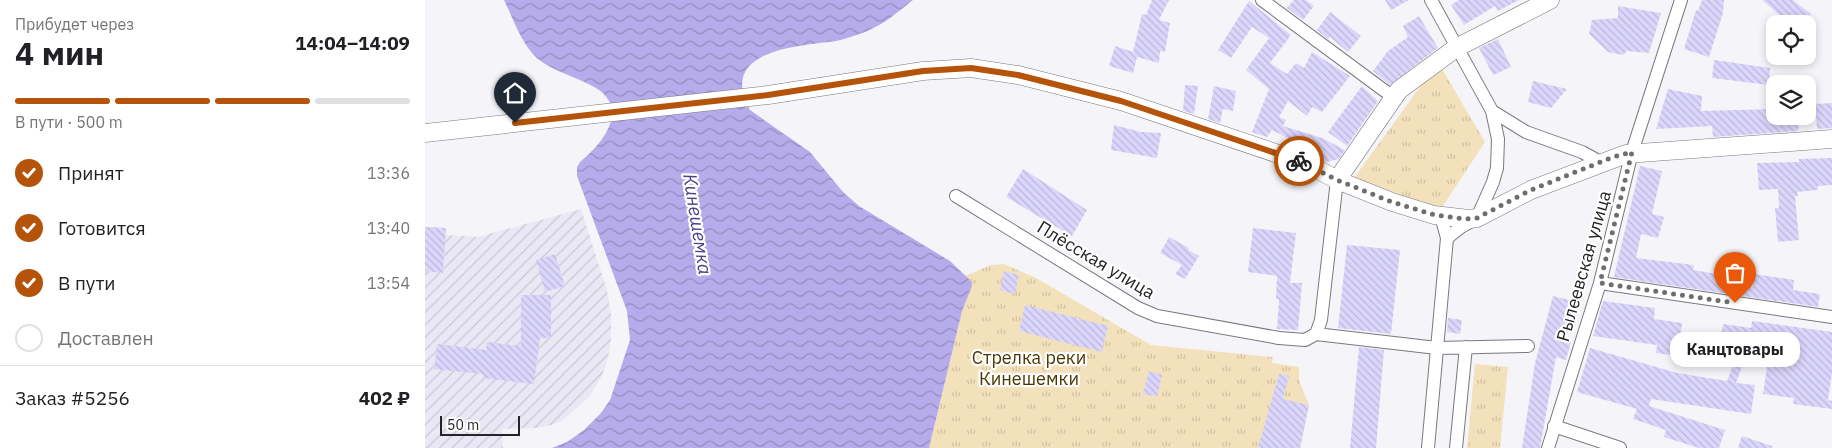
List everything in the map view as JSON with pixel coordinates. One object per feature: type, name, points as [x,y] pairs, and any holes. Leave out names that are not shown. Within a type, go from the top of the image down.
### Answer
[{"type":"main road","points":[[1337,180],[1399,90],[1456,48],[1550,0]]},
{"type":"main road","points":[[425,133],[768,95],[931,70],[953,68],[988,69],[1121,101],[1308,164],[1337,180],[1392,202],[1453,219],[1477,218],[1531,190],[1632,152],[1832,139]]},
{"type":"street","points":[[1262,0],[1393,97]]},
{"type":"street","points":[[1431,0],[1492,111],[1498,139],[1497,168],[1488,195],[1477,218],[1447,238]]},
{"type":"street","name":"Рылеевская улица","points":[[1548,448],[1600,283],[1632,152],[1681,0]]},
{"type":"street","points":[[1492,111],[1526,132],[1582,152],[1602,162]]},
{"type":"street","points":[[1315,334],[1321,320],[1337,180]]},
{"type":"street","name":"Плёсская улица","points":[[956,196],[1138,308],[1157,316],[1279,338],[1305,340],[1315,334],[1437,348],[1528,346]]},
{"type":"street","points":[[1428,448],[1447,238],[1442,220],[1435,215]]},
{"type":"street","points":[[1600,283],[1832,317]]},
{"type":"street","points":[[1456,448],[1466,348]]},
{"type":"street","points":[[1554,426],[1620,448]]},
{"type":"shaded area","points":[[581,209],[607,290],[611,315],[611,340],[608,358],[602,376],[589,397],[563,420],[552,425],[536,428],[502,429],[503,448],[425,448],[425,227],[446,228],[446,235],[477,237]]},
{"type":"green space","points":[[1438,62],[1485,142],[1441,209],[1354,178]]},
{"type":"green space","name":"Стрелка реки Кинешемки","points":[[1004,264],[1036,278],[1151,345],[1273,357],[1272,363],[1299,367],[1299,380],[1309,405],[1300,448],[929,448],[962,311],[970,290],[970,281],[965,276],[991,265]]},
{"type":"green space","points":[[1475,364],[1508,367],[1500,448],[1467,448]]},
{"type":"water","name":"Кинешемка","points":[[504,0],[913,0],[884,22],[865,32],[836,41],[803,45],[767,54],[753,63],[744,74],[742,90],[750,110],[810,152],[843,192],[859,206],[950,261],[971,281],[972,286],[962,311],[929,448],[552,448],[567,442],[584,430],[601,413],[610,400],[630,340],[627,311],[577,176],[577,167],[580,162],[604,137],[609,127],[612,117],[611,106],[606,97],[596,88],[544,64],[538,59],[522,39]]},
{"type":"building","points":[[1152,0],[1169,0],[1159,20],[1170,23],[1165,52],[1160,51],[1159,63],[1137,57],[1133,73],[1109,66],[1115,46],[1133,52],[1142,14],[1146,15]]},
{"type":"building","points":[[1294,0],[1306,0],[1314,6],[1303,20],[1287,8]]},
{"type":"building","points":[[1385,0],[1409,0],[1391,10]]},
{"type":"building","points":[[1459,0],[1519,0],[1498,11],[1495,6],[1464,25],[1451,5]]},
{"type":"building","points":[[1702,0],[1724,0],[1723,13],[1709,57],[1684,49],[1696,10],[1698,11]]},
{"type":"building","points":[[1762,0],[1793,0],[1811,14],[1810,15],[1780,15]]},
{"type":"building","points":[[1249,1],[1291,35],[1270,63],[1287,74],[1296,63],[1304,68],[1312,52],[1350,76],[1322,112],[1312,107],[1307,116],[1288,101],[1279,117],[1286,120],[1283,126],[1322,138],[1345,150],[1339,159],[1327,162],[1291,147],[1293,141],[1272,130],[1267,137],[1252,132],[1269,89],[1246,70],[1269,38],[1252,27],[1231,58],[1218,50]]},
{"type":"building","points":[[1618,6],[1661,13],[1649,53],[1627,51],[1623,55],[1608,52],[1589,34],[1592,20],[1618,18]]},
{"type":"building","points":[[1330,12],[1361,36],[1348,52],[1330,37],[1328,39],[1317,30]]},
{"type":"building","points":[[1419,16],[1438,48],[1390,85],[1373,71],[1388,51],[1408,37],[1403,26]]},
{"type":"building","points":[[1498,39],[1511,67],[1493,75],[1479,48]]},
{"type":"building","points":[[1714,60],[1770,68],[1770,75],[1766,75],[1766,85],[1712,78]]},
{"type":"building","points":[[1533,81],[1567,89],[1551,108],[1528,102]]},
{"type":"building","points":[[1185,85],[1198,86],[1194,114],[1183,111]]},
{"type":"building","points":[[1214,86],[1236,91],[1233,111],[1223,109],[1220,123],[1208,119]]},
{"type":"building","points":[[1362,86],[1378,101],[1347,146],[1328,132]]},
{"type":"building","points":[[1668,89],[1702,96],[1701,111],[1766,109],[1766,125],[1798,125],[1798,131],[1713,137],[1712,126],[1656,129]]},
{"type":"building","points":[[1832,103],[1832,128],[1817,129],[1816,104]]},
{"type":"building","points":[[1114,125],[1141,132],[1161,133],[1157,158],[1111,150]]},
{"type":"building","points":[[1832,158],[1832,185],[1818,186],[1818,190],[1797,192],[1798,196],[1795,196],[1799,240],[1778,242],[1775,208],[1779,208],[1778,189],[1759,190],[1757,163],[1799,162],[1799,159]]},
{"type":"building","points":[[1640,166],[1662,171],[1652,214],[1664,217],[1658,238],[1641,234],[1636,258],[1694,265],[1693,270],[1717,274],[1715,282],[1753,287],[1754,274],[1794,280],[1793,290],[1820,294],[1818,307],[1614,277]]},
{"type":"building","points":[[1023,169],[1087,210],[1072,236],[1006,197]]},
{"type":"building","points":[[425,227],[446,228],[443,273],[425,271]]},
{"type":"building","points":[[1253,228],[1296,233],[1290,283],[1302,283],[1298,330],[1277,329],[1279,299],[1276,299],[1277,276],[1248,272]]},
{"type":"building","points":[[1169,237],[1199,256],[1185,279],[1175,274],[1182,265],[1160,253]]},
{"type":"building","points":[[1347,245],[1400,250],[1391,334],[1338,328]]},
{"type":"building","points":[[555,254],[565,286],[545,292],[536,260]]},
{"type":"building","points":[[1004,271],[1019,275],[1015,294],[1000,290]]},
{"type":"building","points":[[521,295],[551,295],[551,338],[540,338],[534,384],[483,378],[483,374],[434,369],[437,344],[486,350],[487,342],[521,346]]},
{"type":"building","points":[[1553,296],[1581,303],[1573,332],[1564,331],[1563,340],[1571,342],[1566,360],[1556,357],[1540,448],[1522,448],[1535,363]]},
{"type":"building","points":[[1603,301],[1655,308],[1654,319],[1682,323],[1678,356],[1656,353],[1657,345],[1593,336]]},
{"type":"building","points":[[1025,305],[1108,326],[1102,352],[1019,331]]},
{"type":"building","points":[[1448,318],[1462,320],[1460,334],[1447,332]]},
{"type":"building","points":[[1752,321],[1832,332],[1832,373],[1828,400],[1832,401],[1832,409],[1793,404],[1794,398],[1763,394],[1770,347],[1746,344],[1744,361],[1736,383],[1755,385],[1751,414],[1651,399],[1649,406],[1725,430],[1719,448],[1699,448],[1664,437],[1666,430],[1633,419],[1637,409],[1577,392],[1590,348],[1677,373],[1727,381],[1735,360],[1718,358],[1723,324],[1751,328]]},
{"type":"building","points":[[1359,347],[1384,350],[1376,448],[1350,448]]},
{"type":"building","points":[[1149,371],[1162,375],[1157,397],[1143,394]]},
{"type":"building","points":[[1279,374],[1289,376],[1283,399],[1309,405],[1300,448],[1258,448]]},
{"type":"building","points":[[1742,436],[1772,446],[1772,448],[1738,448]]},
{"type":"way so far","points":[[1299,161],[1337,180],[1392,202],[1435,215],[1453,219],[1465,219],[1477,218],[1531,190],[1613,157],[1632,152],[1600,283],[1735,303]]},
{"type":"place","name":"Канцтовары","points":[[1735,303]]},
{"type":"route","points":[[515,123],[768,95],[923,71],[971,68],[988,69],[1018,75],[1121,101],[1172,120],[1299,161]]}]
